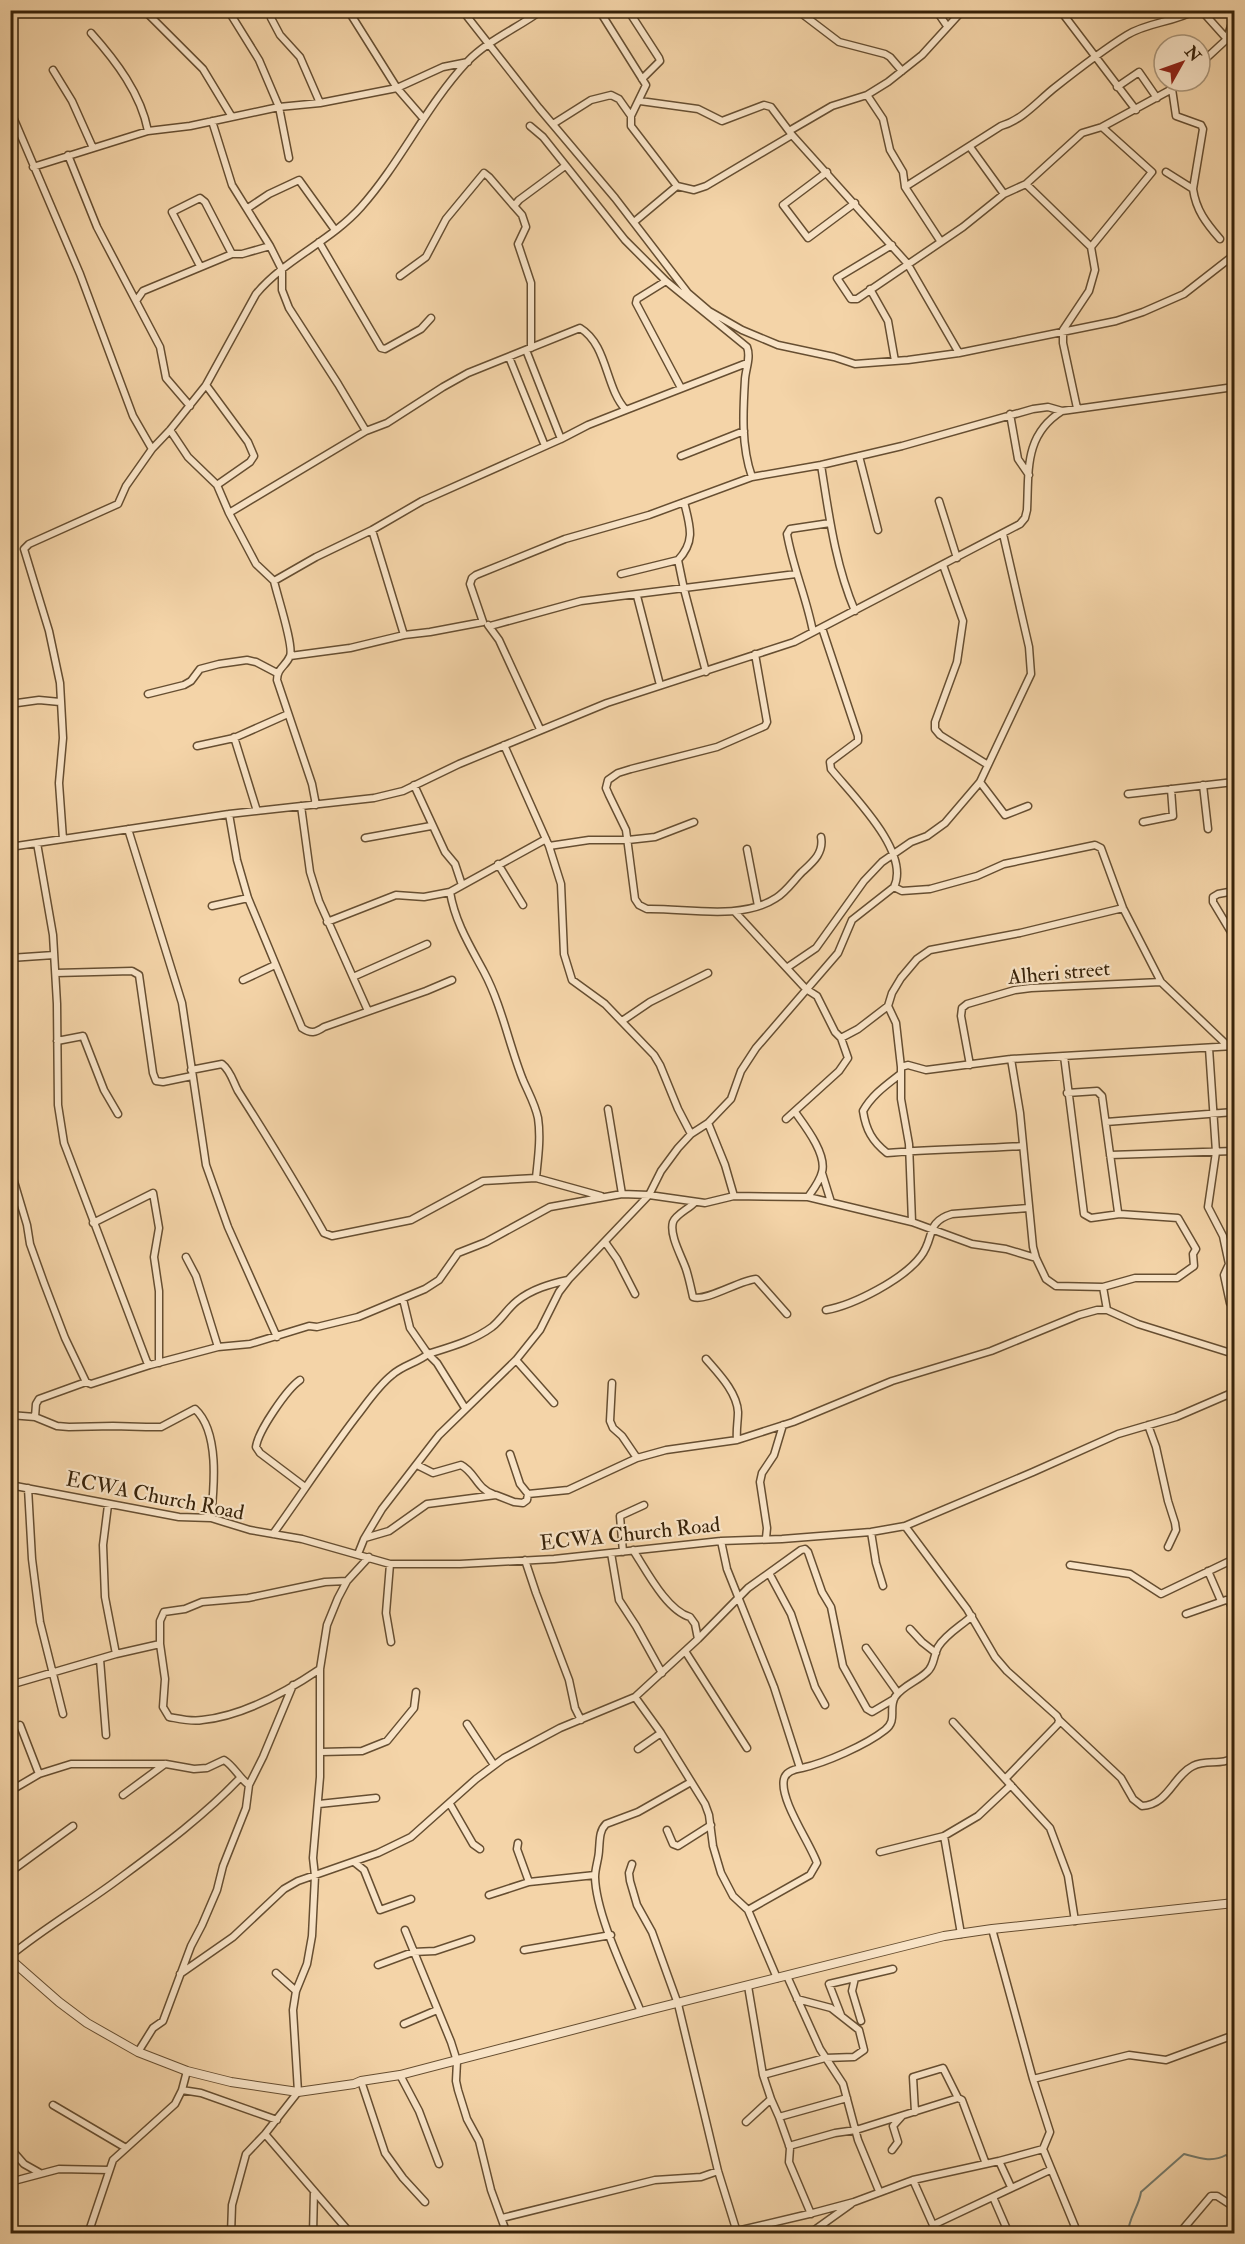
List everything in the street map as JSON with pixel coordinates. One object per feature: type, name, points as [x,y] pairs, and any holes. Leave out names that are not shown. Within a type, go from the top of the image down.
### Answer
[{"type":"street","points":[[144,10],[203,69],[232,117]]},
{"type":"street","points":[[228,10],[259,60],[279,107],[289,158]]},
{"type":"street","points":[[348,10],[398,88],[423,118]]},
{"type":"street","points":[[462,10],[688,292],[709,311],[742,330],[778,345],[834,357],[850,363],[895,361],[959,352],[1116,321],[1173,300],[1204,280],[1234,255]]},
{"type":"street","points":[[63,839],[59,783],[63,738],[60,683],[49,631],[24,549],[39,539],[118,504],[126,486],[152,449],[206,385],[256,294],[266,282],[335,230],[360,208],[383,181],[423,118],[468,62],[489,44],[516,29],[542,10]]},
{"type":"street","points":[[599,10],[646,88],[631,116],[631,126],[677,186],[694,190],[706,186],[832,106],[867,95],[903,71],[922,55],[963,10]]},
{"type":"street","points":[[628,10],[660,61],[642,79]]},
{"type":"street","points":[[797,10],[839,42],[885,54],[903,71]]},
{"type":"street","points":[[936,10],[947,26]]},
{"type":"street","points":[[1060,10],[1136,110]]},
{"type":"street","points":[[905,187],[1001,126],[1017,120],[1095,56],[1139,28],[1172,21],[1196,10]]},
{"type":"street","points":[[1201,10],[1234,44]]},
{"type":"street","points":[[1212,53],[1227,39],[1234,16]]},
{"type":"street","points":[[271,18],[280,35],[300,57],[320,103]]},
{"type":"street","points":[[91,33],[114,60],[144,114],[148,131]]},
{"type":"street","points":[[33,167],[148,131],[190,126],[279,107],[320,103],[398,88],[443,67],[468,62]]},
{"type":"street","points":[[53,70],[72,101],[93,148]]},
{"type":"street","points":[[1117,87],[1139,72],[1157,98]]},
{"type":"street","points":[[892,245],[837,278],[854,300],[941,242],[1004,194],[1026,184],[1077,136],[1102,127],[1165,93]]},
{"type":"street","points":[[1173,93],[1176,116],[1201,125],[1203,129],[1193,189],[1197,207],[1206,224],[1220,239]]},
{"type":"street","points":[[553,124],[591,100],[611,95],[619,99],[631,116]]},
{"type":"street","points":[[867,95],[883,120],[890,150],[903,172],[905,187],[941,242]]},
{"type":"street","points":[[640,101],[698,109],[722,121],[767,105],[907,263],[959,352]]},
{"type":"street","points":[[10,110],[80,274],[133,416],[152,449]]},
{"type":"street","points":[[212,121],[232,185],[248,208],[282,270],[282,290],[289,308],[366,431]]},
{"type":"street","points":[[530,126],[543,137],[625,240],[666,281],[747,347],[750,354],[747,363],[743,410],[746,452],[752,477]]},
{"type":"street","points":[[1091,247],[1152,172],[1102,127]]},
{"type":"street","points":[[970,147],[1004,194]]},
{"type":"street","points":[[68,155],[97,227],[160,347],[166,378],[190,406]]},
{"type":"street","points":[[514,206],[565,166]]},
{"type":"street","points":[[827,172],[783,205],[808,238],[855,203]]},
{"type":"street","points":[[1166,172],[1193,189]]},
{"type":"street","points":[[400,276],[426,257],[446,219],[483,173],[500,188],[522,215],[526,226],[518,244],[531,283],[529,349],[561,439]]},
{"type":"street","points":[[248,208],[269,194],[298,180],[335,230]]},
{"type":"street","points":[[1026,184],[1091,247],[1095,270],[1089,291],[1063,330],[1077,408]]},
{"type":"street","points":[[634,222],[677,186]]},
{"type":"street","points":[[200,266],[172,212],[200,198],[205,202],[232,254]]},
{"type":"street","points":[[319,242],[381,348],[385,349],[421,329],[431,318]]},
{"type":"street","points":[[136,301],[143,291],[200,266],[232,254],[242,254],[270,246]]},
{"type":"street","points":[[666,281],[638,299],[636,303],[681,388]]},
{"type":"street","points":[[870,290],[888,321],[895,361]]},
{"type":"street","points":[[229,513],[366,431],[387,423],[451,382],[574,329],[585,330],[594,342],[612,385],[626,410]]},
{"type":"street","points":[[508,357],[545,446]]},
{"type":"street","points":[[274,581],[422,501],[561,439],[588,424],[747,363]]},
{"type":"street","points":[[206,385],[248,442],[254,456],[250,462],[217,485]]},
{"type":"street","points":[[10,847],[229,814],[374,798],[403,791],[540,729],[660,685],[794,642],[1003,534],[1020,524],[1025,518],[1030,460],[1038,433],[1052,417],[1062,411],[1234,387]]},
{"type":"street","points":[[483,622],[470,584],[472,578],[565,539],[649,515],[752,477],[821,465],[902,446],[1010,414],[1048,407],[1062,411]]},
{"type":"street","points":[[1010,414],[1018,459],[1029,475]]},
{"type":"street","points":[[170,430],[188,457],[217,485],[256,564],[274,581],[291,644],[290,656],[277,673],[277,680],[312,784],[316,805]]},
{"type":"street","points":[[681,456],[744,430]]},
{"type":"street","points":[[859,456],[878,530]]},
{"type":"street","points":[[821,465],[843,584],[855,611]]},
{"type":"street","points":[[939,501],[957,558]]},
{"type":"street","points":[[621,574],[678,560],[688,550],[690,529],[684,502]]},
{"type":"street","points":[[813,632],[810,615],[795,574],[787,534],[790,529],[830,523]]},
{"type":"street","points":[[372,530],[404,634]]},
{"type":"street","points":[[788,967],[816,948],[864,881],[882,862],[945,823],[980,782],[1031,674],[1029,647],[1003,534]]},
{"type":"street","points":[[678,560],[706,672]]},
{"type":"street","points":[[943,565],[963,621],[957,662],[935,722],[935,729],[940,735],[988,765]]},
{"type":"street","points":[[490,626],[581,601],[637,596],[795,574]]},
{"type":"street","points":[[637,596],[660,685]]},
{"type":"street","points":[[290,656],[350,648],[404,634],[430,632],[483,622],[490,626],[499,640],[540,729]]},
{"type":"street","points":[[358,1554],[382,1509],[440,1435],[516,1360],[540,1330],[559,1292],[569,1279],[650,1195],[662,1171],[691,1134],[708,1123],[731,1099],[741,1071],[756,1048],[838,953],[852,920],[894,887],[897,882],[894,854],[882,833],[831,769],[830,762],[858,741],[858,736],[822,628]]},
{"type":"street","points":[[755,654],[767,722],[765,726],[717,747],[631,769],[618,773],[608,780],[606,788],[620,815],[628,840],[629,867],[635,899],[639,905],[647,909],[735,912],[758,906],[776,898],[816,859],[822,845],[821,837]]},
{"type":"street","points":[[148,694],[184,685],[191,681],[200,669],[219,664],[247,660],[277,673]]},
{"type":"street","points":[[10,704],[39,700],[60,702]]},
{"type":"street","points":[[197,746],[234,737],[288,714]]},
{"type":"street","points":[[234,737],[257,811]]},
{"type":"street","points":[[504,745],[549,846],[561,884],[564,954],[572,980],[605,1004],[641,1040],[660,1065],[691,1134]]},
{"type":"street","points":[[980,782],[1005,815],[1028,806]]},
{"type":"street","points":[[1128,794],[1234,782]]},
{"type":"street","points":[[414,785],[431,826],[445,852],[455,864],[462,885]]},
{"type":"street","points":[[1203,785],[1208,830]]},
{"type":"street","points":[[1143,822],[1173,816],[1171,789]]},
{"type":"street","points":[[301,806],[310,872],[327,922],[368,1011]]},
{"type":"street","points":[[229,814],[237,860],[248,898],[302,1028],[309,1033],[315,1032],[452,980]]},
{"type":"street","points":[[549,846],[589,840],[628,840],[663,835],[694,822]]},
{"type":"street","points":[[365,838],[431,826]]},
{"type":"street","points":[[128,829],[182,1003],[201,1145],[215,1194],[277,1336]]},
{"type":"street","points":[[327,922],[396,895],[424,897],[450,892],[546,839]]},
{"type":"street","points":[[37,843],[53,934],[56,973],[58,1105],[64,1143],[93,1223],[150,1365]]},
{"type":"street","points":[[894,887],[902,891],[930,889],[977,876],[1005,864],[1095,845],[1101,848],[1123,908],[1161,982],[1232,1046]]},
{"type":"street","points":[[747,849],[758,906]]},
{"type":"street","points":[[498,864],[524,905]]},
{"type":"street","points":[[1234,891],[1213,897],[1213,902],[1234,937]]},
{"type":"street","points":[[450,892],[453,910],[493,993],[524,1080],[535,1102],[540,1147],[536,1178]]},
{"type":"street","points":[[212,906],[248,898]]},
{"type":"street","points":[[841,1038],[858,1029],[888,1006],[892,993],[901,978],[917,959],[930,950],[1020,933],[1123,908]]},
{"type":"street","points":[[735,912],[806,989],[817,996],[835,1032],[841,1038],[848,1058],[840,1071],[786,1119]]},
{"type":"street","points":[[353,977],[427,944]]},
{"type":"street","points":[[10,958],[54,955]]},
{"type":"street","points":[[243,980],[274,965]]},
{"type":"street","points":[[56,973],[132,971],[139,975],[156,1081],[163,1082],[222,1064],[227,1068],[237,1089],[276,1150],[324,1233],[332,1236],[411,1220],[483,1181],[536,1178],[603,1197]]},
{"type":"street","points":[[622,1021],[650,1002],[708,973]]},
{"type":"street","name":"Alheri street","points":[[970,1065],[961,1016],[962,1008],[977,1001],[1030,988],[1161,982]]},
{"type":"street","points":[[888,1006],[896,1023],[901,1067],[899,1075],[909,1151],[912,1222]]},
{"type":"street","points":[[57,1041],[83,1036],[104,1090],[118,1114]]},
{"type":"street","points":[[901,1067],[908,1065],[926,1070],[1011,1059],[1232,1046]]},
{"type":"street","points":[[1209,1048],[1216,1152],[1208,1207],[1223,1236],[1229,1263],[1224,1275],[1230,1303],[1234,1309]]},
{"type":"street","points":[[1011,1059],[1020,1113],[1036,1258],[1046,1279],[1052,1285],[1103,1287],[1131,1279],[1177,1278],[1195,1266],[1193,1254],[1196,1249],[1178,1218],[1120,1214],[1091,1218],[1084,1214],[1064,1056]]},
{"type":"street","points":[[899,1075],[881,1087],[863,1111],[866,1128],[876,1144],[887,1154],[938,1148],[975,1149],[1023,1146]]},
{"type":"street","points":[[1067,1093],[1100,1092],[1120,1214]]},
{"type":"street","points":[[608,1109],[622,1194]]},
{"type":"street","points":[[795,1112],[812,1136],[820,1157],[822,1173],[831,1202]]},
{"type":"street","points":[[1106,1122],[1234,1112]]},
{"type":"street","points":[[708,1123],[725,1165],[734,1196]]},
{"type":"street","points":[[1110,1155],[1234,1151]]},
{"type":"street","points":[[10,1168],[27,1225],[30,1244],[65,1338],[86,1382]]},
{"type":"street","points":[[808,1197],[822,1173]]},
{"type":"street","points":[[93,1223],[153,1193],[159,1228],[154,1257],[159,1291],[157,1309],[161,1335],[159,1363]]},
{"type":"street","points":[[35,1417],[36,1404],[39,1399],[86,1382],[91,1384],[218,1347],[250,1344],[309,1326],[317,1327],[358,1317],[403,1299],[439,1280],[458,1253],[486,1242],[550,1207],[603,1197],[622,1194],[650,1195],[705,1203],[734,1196],[808,1197],[912,1222],[972,1244],[1006,1249],[1036,1258]]},
{"type":"street","points":[[695,1202],[673,1222],[678,1253],[685,1266],[693,1297],[700,1299],[730,1286],[756,1279],[787,1314]]},
{"type":"street","points":[[826,1310],[842,1307],[894,1279],[920,1257],[935,1222],[941,1217],[952,1214],[1029,1208]]},
{"type":"street","points":[[605,1242],[617,1259],[635,1294]]},
{"type":"street","points":[[186,1257],[196,1276],[218,1347]]},
{"type":"street","points":[[273,1534],[333,1447],[390,1377],[402,1367],[428,1354],[478,1336],[493,1326],[517,1301],[531,1292],[544,1285],[569,1279]]},
{"type":"street","points":[[1103,1287],[1107,1310]]},
{"type":"street","points":[[403,1299],[410,1328],[437,1363],[465,1408]]},
{"type":"street","points":[[528,1494],[568,1490],[637,1458],[666,1450],[737,1440],[783,1425],[892,1381],[991,1351],[1079,1315],[1097,1310],[1107,1310],[1138,1324],[1234,1354]]},
{"type":"street","points":[[706,1359],[724,1379],[736,1404],[738,1410],[737,1440]]},
{"type":"street","points":[[516,1360],[554,1403]]},
{"type":"street","points":[[300,1380],[290,1387],[262,1431],[256,1447],[260,1453],[305,1487]]},
{"type":"street","points":[[612,1383],[610,1421],[637,1458]]},
{"type":"street","name":"ECWA Church Road","points":[[10,1485],[179,1517],[211,1518],[250,1530],[358,1554],[390,1564],[460,1564],[554,1559],[721,1541],[871,1532],[905,1526],[1033,1472],[1092,1444],[1176,1417],[1234,1392]]},
{"type":"street","points":[[10,1416],[35,1417],[57,1426],[69,1427],[161,1427],[195,1409],[203,1418],[212,1443],[211,1518]]},
{"type":"street","points":[[766,1538],[760,1482],[762,1473],[774,1455],[783,1425]]},
{"type":"street","points":[[1148,1425],[1175,1523],[1176,1530],[1168,1547]]},
{"type":"street","points":[[417,1466],[433,1473],[461,1465],[486,1491],[514,1502],[523,1503],[527,1500],[528,1494],[520,1484],[510,1454]]},
{"type":"street","points":[[28,1488],[40,1622],[63,1714]]},
{"type":"street","points":[[364,1539],[389,1531],[427,1504],[496,1495]]},
{"type":"street","points":[[108,1504],[103,1545],[105,1597],[116,1654]]},
{"type":"street","points":[[623,1552],[620,1516],[644,1505]]},
{"type":"street","points":[[905,1526],[972,1617],[1007,1671],[1121,1778],[1133,1799],[1142,1806],[1150,1806],[1158,1801],[1192,1767],[1202,1763],[1225,1762],[1234,1757]]},
{"type":"street","points":[[871,1532],[876,1563],[883,1586]]},
{"type":"street","points":[[180,1974],[233,1937],[284,1889],[298,1881],[378,1853],[411,1837],[504,1758],[560,1728],[635,1697],[698,1639],[748,1588],[805,1549],[812,1535]]},
{"type":"street","points":[[721,1541],[727,1569],[774,1687],[800,1768]]},
{"type":"street","points":[[805,1549],[822,1592],[831,1607],[843,1666],[867,1709],[872,1712],[927,1672],[932,1667],[936,1653],[946,1637],[972,1617]]},
{"type":"street","points":[[633,1550],[672,1608],[690,1617],[695,1624],[698,1639]]},
{"type":"street","points":[[611,1553],[619,1600],[662,1673]]},
{"type":"street","points":[[231,2234],[232,2205],[246,2154],[277,2120],[298,2092],[293,2018],[296,1991],[307,1965],[312,1936],[315,1876],[313,1858],[319,1804],[321,1752],[320,1669],[327,1625],[347,1581],[369,1557]]},
{"type":"street","points":[[1070,1565],[1130,1574],[1161,1594],[1234,1559]]},
{"type":"street","points":[[525,1560],[569,1680],[575,1708],[581,1720]]},
{"type":"street","points":[[390,1564],[386,1613],[391,1642]]},
{"type":"street","points":[[1208,1571],[1221,1601]]},
{"type":"street","points":[[769,1573],[791,1614],[815,1687],[825,1705]]},
{"type":"street","points":[[320,1669],[236,1714],[199,1721],[170,1717],[163,1707],[165,1679],[160,1644],[160,1621],[164,1612],[202,1602],[248,1598],[325,1582],[347,1581]]},
{"type":"street","points":[[1186,1614],[1221,1601],[1229,1601],[1234,1612]]},
{"type":"street","points":[[910,1629],[936,1653]]},
{"type":"street","points":[[10,1685],[116,1654],[160,1644]]},
{"type":"street","points":[[748,1911],[810,1875],[816,1868],[816,1859],[784,1791],[783,1780],[786,1774],[791,1770],[846,1752],[886,1730],[894,1718],[896,1696],[866,1648]]},
{"type":"street","points":[[685,1651],[747,1748]]},
{"type":"street","points":[[100,1659],[106,1735]]},
{"type":"street","points":[[138,2052],[153,2028],[163,2021],[190,1946],[217,1890],[223,1866],[246,1808],[249,1785],[293,1685]]},
{"type":"street","points":[[321,1752],[362,1750],[387,1741],[414,1708],[416,1692]]},
{"type":"street","points":[[635,1697],[661,1733],[705,1804],[711,1825],[713,1846],[724,1882],[737,1901],[748,1911],[777,1978]]},
{"type":"street","points":[[1005,1779],[1058,1724],[1059,1720]]},
{"type":"street","points":[[953,1722],[1050,1828],[1068,1876],[1075,1921]]},
{"type":"street","points":[[467,1724],[494,1765]]},
{"type":"street","points":[[20,1725],[39,1774]]},
{"type":"street","points":[[638,1749],[661,1733]]},
{"type":"street","points":[[10,1791],[39,1774],[71,1764],[166,1764],[194,1769],[207,1768],[224,1760],[249,1785]]},
{"type":"street","points":[[123,1795],[166,1764]]},
{"type":"street","points":[[240,1778],[196,1821],[115,1882],[33,1937],[10,1958],[87,2024],[138,2052],[187,2071],[231,2082],[298,2092],[400,2075],[861,1956],[961,1934],[1234,1904]]},
{"type":"street","points":[[641,2012],[601,1910],[595,1875],[603,1828],[606,1824],[638,1812],[691,1782]]},
{"type":"street","points":[[880,1852],[944,1836],[978,1816],[1011,1785]]},
{"type":"street","points":[[319,1804],[376,1798]]},
{"type":"street","points":[[450,1804],[473,1844],[480,1849]]},
{"type":"street","points":[[667,1830],[673,1844],[678,1846],[711,1825]]},
{"type":"street","points":[[10,1872],[73,1826]]},
{"type":"street","points":[[944,1836],[961,1934]]},
{"type":"street","points":[[518,1843],[517,1849],[529,1882]]},
{"type":"street","points":[[354,1862],[364,1870],[380,1910],[411,1899]]},
{"type":"street","points":[[632,1864],[629,1873],[638,1905],[651,1932],[678,2004],[718,2171],[736,2229]]},
{"type":"street","points":[[489,1895],[529,1882],[595,1875]]},
{"type":"street","points":[[992,1929],[1050,2132],[1043,2149],[1078,2234]]},
{"type":"street","points":[[405,1930],[457,2061],[458,2090],[467,2119],[479,2141],[491,2190],[506,2232],[497,2234]]},
{"type":"street","points":[[524,1950],[611,1935]]},
{"type":"street","points":[[378,1965],[413,1952],[435,1951],[471,1939]]},
{"type":"street","points":[[842,2016],[829,1984],[893,1969]]},
{"type":"street","points":[[276,1973],[296,1991]]},
{"type":"street","points":[[787,1976],[825,2058],[843,2084],[856,2130],[879,2191]]},
{"type":"street","points":[[855,1978],[852,1991],[861,2021]]},
{"type":"street","points":[[748,1986],[763,2074],[789,2146],[789,2162],[811,2214]]},
{"type":"street","points":[[763,2074],[825,2058],[854,2057],[864,2050],[859,2030],[842,2016],[831,2008],[797,1999]]},
{"type":"street","points":[[404,2024],[437,2010]]},
{"type":"street","points":[[1033,2079],[1129,2055],[1166,2060],[1234,2034]]},
{"type":"street","points":[[915,2112],[913,2077],[943,2068],[958,2098],[962,2100],[986,2164]]},
{"type":"street","points":[[88,2234],[113,2160],[175,2104],[187,2071]]},
{"type":"street","points":[[400,2075],[418,2111],[439,2164]]},
{"type":"street","points":[[361,2081],[385,2153],[403,2178],[425,2202]]},
{"type":"street","points":[[182,2090],[201,2093],[277,2120]]},
{"type":"street","points":[[779,2117],[847,2098]]},
{"type":"street","points":[[789,2146],[835,2133],[856,2130],[958,2098]]},
{"type":"street","points":[[746,2122],[771,2099]]},
{"type":"street","points":[[53,2105],[126,2148]]},
{"type":"street","points":[[892,2150],[898,2142],[893,2126],[902,2116]]},
{"type":"street","points":[[265,2134],[351,2234]]},
{"type":"street","points":[[10,2148],[24,2164],[40,2173]]},
{"type":"street","points":[[724,2234],[736,2229],[747,2231],[854,2202],[913,2180],[1043,2149]]},
{"type":"street","points":[[999,2161],[1011,2187]]},
{"type":"street","points":[[10,2182],[59,2169],[109,2170]]},
{"type":"street","points":[[913,2180],[934,2231],[1011,2187],[1050,2170]]},
{"type":"street","points":[[502,2218],[655,2180],[701,2177],[718,2171]]},
{"type":"street","points":[[313,2234],[314,2190]]},
{"type":"street","points":[[1183,2234],[1183,2229],[1211,2196],[1217,2196],[1234,2207]]},
{"type":"street","points":[[993,2197],[1009,2234]]},
{"type":"street","points":[[809,2234],[854,2202]]},
{"type":"waterway","points":[[1128,2234],[1141,2192],[1184,2154],[1211,2159],[1226,2155],[1233,2161],[1234,2191]]}]
